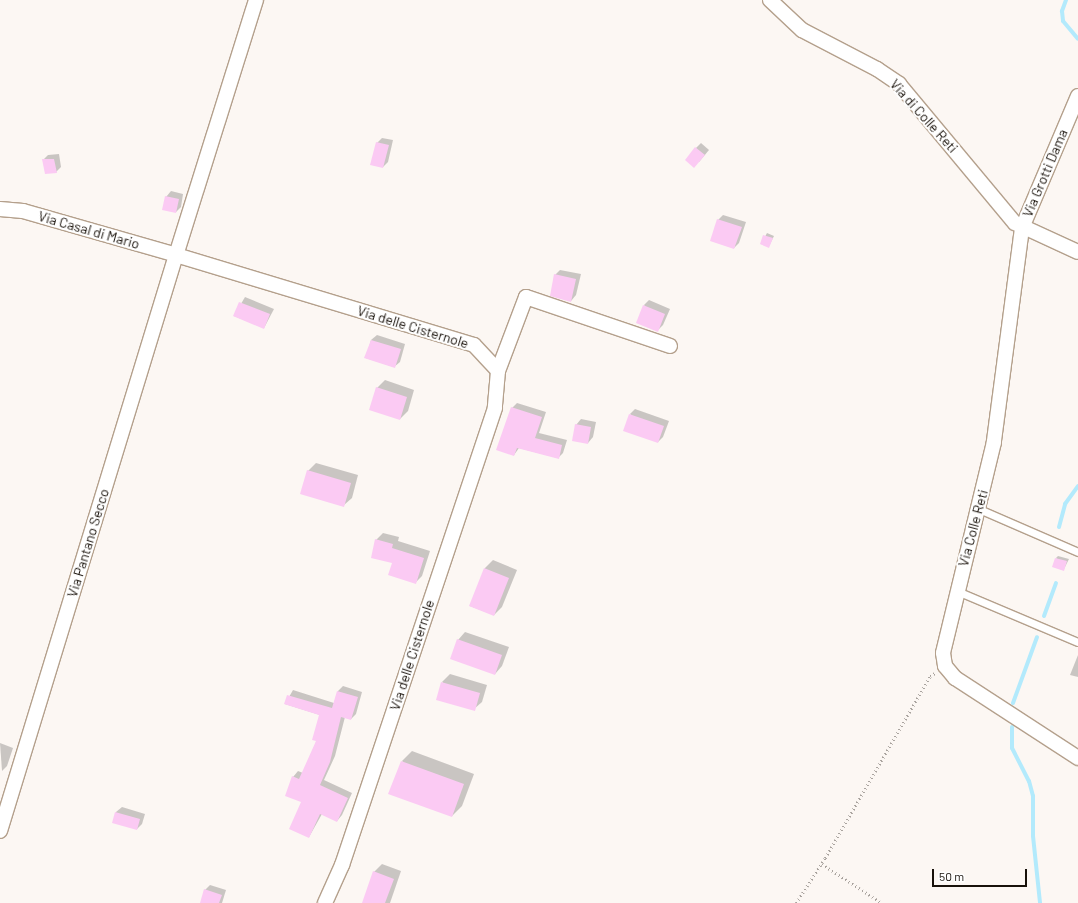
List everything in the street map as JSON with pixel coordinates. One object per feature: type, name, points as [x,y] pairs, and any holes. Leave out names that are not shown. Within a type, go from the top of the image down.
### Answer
[{"type":"street","points":[[176,255],[256,0]]},
{"type":"street","name":"Via di Colle Reti","points":[[770,0],[802,30],[877,69],[899,84],[1010,218],[1022,228],[1078,252]]},
{"type":"street","name":"Via Grotti Dama","points":[[1022,228],[1078,96]]},
{"type":"street","name":"Via Casal di Mario","points":[[0,209],[23,211],[176,255]]},
{"type":"street","name":"Via Colle Reti","points":[[945,666],[943,653],[956,591],[979,509],[996,430],[1022,228]]},
{"type":"street","name":"Via delle Cisternole","points":[[176,255],[474,345],[498,371],[495,408],[342,865],[325,903]]},
{"type":"street","name":"Via Pantano Secco","points":[[0,831],[176,255]]},
{"type":"street","points":[[498,371],[526,297],[670,346]]},
{"type":"street","points":[[945,666],[959,682],[1078,758]]},
{"type":"lane","points":[[979,509],[1078,552]]},
{"type":"lane","points":[[956,591],[1078,642]]},
{"type":"path","points":[[796,903],[822,864],[930,676],[945,666]]},
{"type":"path","points":[[822,864],[882,903]]},
{"type":"building","points":[[376,142],[389,145],[383,168],[370,165]]},
{"type":"building","points":[[695,147],[705,155],[694,168],[685,160]]},
{"type":"building","points":[[42,159],[54,159],[57,173],[45,174]]},
{"type":"building","points":[[165,196],[179,199],[176,213],[162,210]]},
{"type":"building","points":[[717,219],[742,227],[734,249],[710,241]]},
{"type":"building","points":[[763,235],[773,238],[769,248],[760,244]]},
{"type":"building","points":[[554,274],[576,279],[571,302],[550,296]]},
{"type":"building","points":[[239,302],[270,314],[264,329],[233,316]]},
{"type":"building","points":[[643,305],[665,314],[658,332],[636,323]]},
{"type":"building","points":[[371,340],[401,349],[395,368],[364,358]]},
{"type":"building","points":[[376,387],[407,397],[400,420],[369,410]]},
{"type":"building","points":[[511,407],[542,417],[535,438],[562,445],[559,459],[517,448],[514,456],[496,450]]},
{"type":"building","points":[[629,414],[664,426],[658,443],[623,431]]},
{"type":"building","points":[[575,424],[591,427],[588,444],[572,441]]},
{"type":"building","points":[[307,470],[351,483],[344,507],[300,494]]},
{"type":"building","points":[[375,539],[393,544],[392,548],[424,558],[416,584],[388,575],[392,563],[371,558]]},
{"type":"building","points":[[1055,558],[1067,561],[1064,571],[1052,567]]},
{"type":"building","points":[[484,568],[509,578],[494,616],[469,606]]},
{"type":"building","points":[[457,639],[502,655],[495,675],[450,659]]},
{"type":"building","points":[[441,682],[480,693],[475,711],[436,700]]},
{"type":"building","points":[[337,691],[358,697],[351,720],[341,717],[330,762],[320,785],[348,798],[337,822],[320,814],[309,838],[289,829],[301,802],[285,796],[292,776],[299,779],[316,741],[312,740],[319,715],[284,704],[287,695],[332,708]]},
{"type":"building","points":[[401,761],[464,784],[452,817],[388,794]]},
{"type":"building","points":[[115,812],[140,819],[137,830],[112,823]]},
{"type":"building","points":[[373,871],[394,879],[385,903],[362,903]]},
{"type":"building","points":[[204,889],[222,895],[219,903],[200,903]]},
{"type":"waterway","points":[[1066,0],[1062,11],[1063,21],[1078,39]]},
{"type":"waterway","points":[[1059,527],[1065,504],[1078,486]]},
{"type":"waterway","points":[[1044,616],[1056,583]]},
{"type":"waterway","points":[[1013,703],[1037,637]]},
{"type":"waterway","points":[[1012,727],[1012,748],[1029,781],[1033,796],[1033,836],[1040,903]]}]
